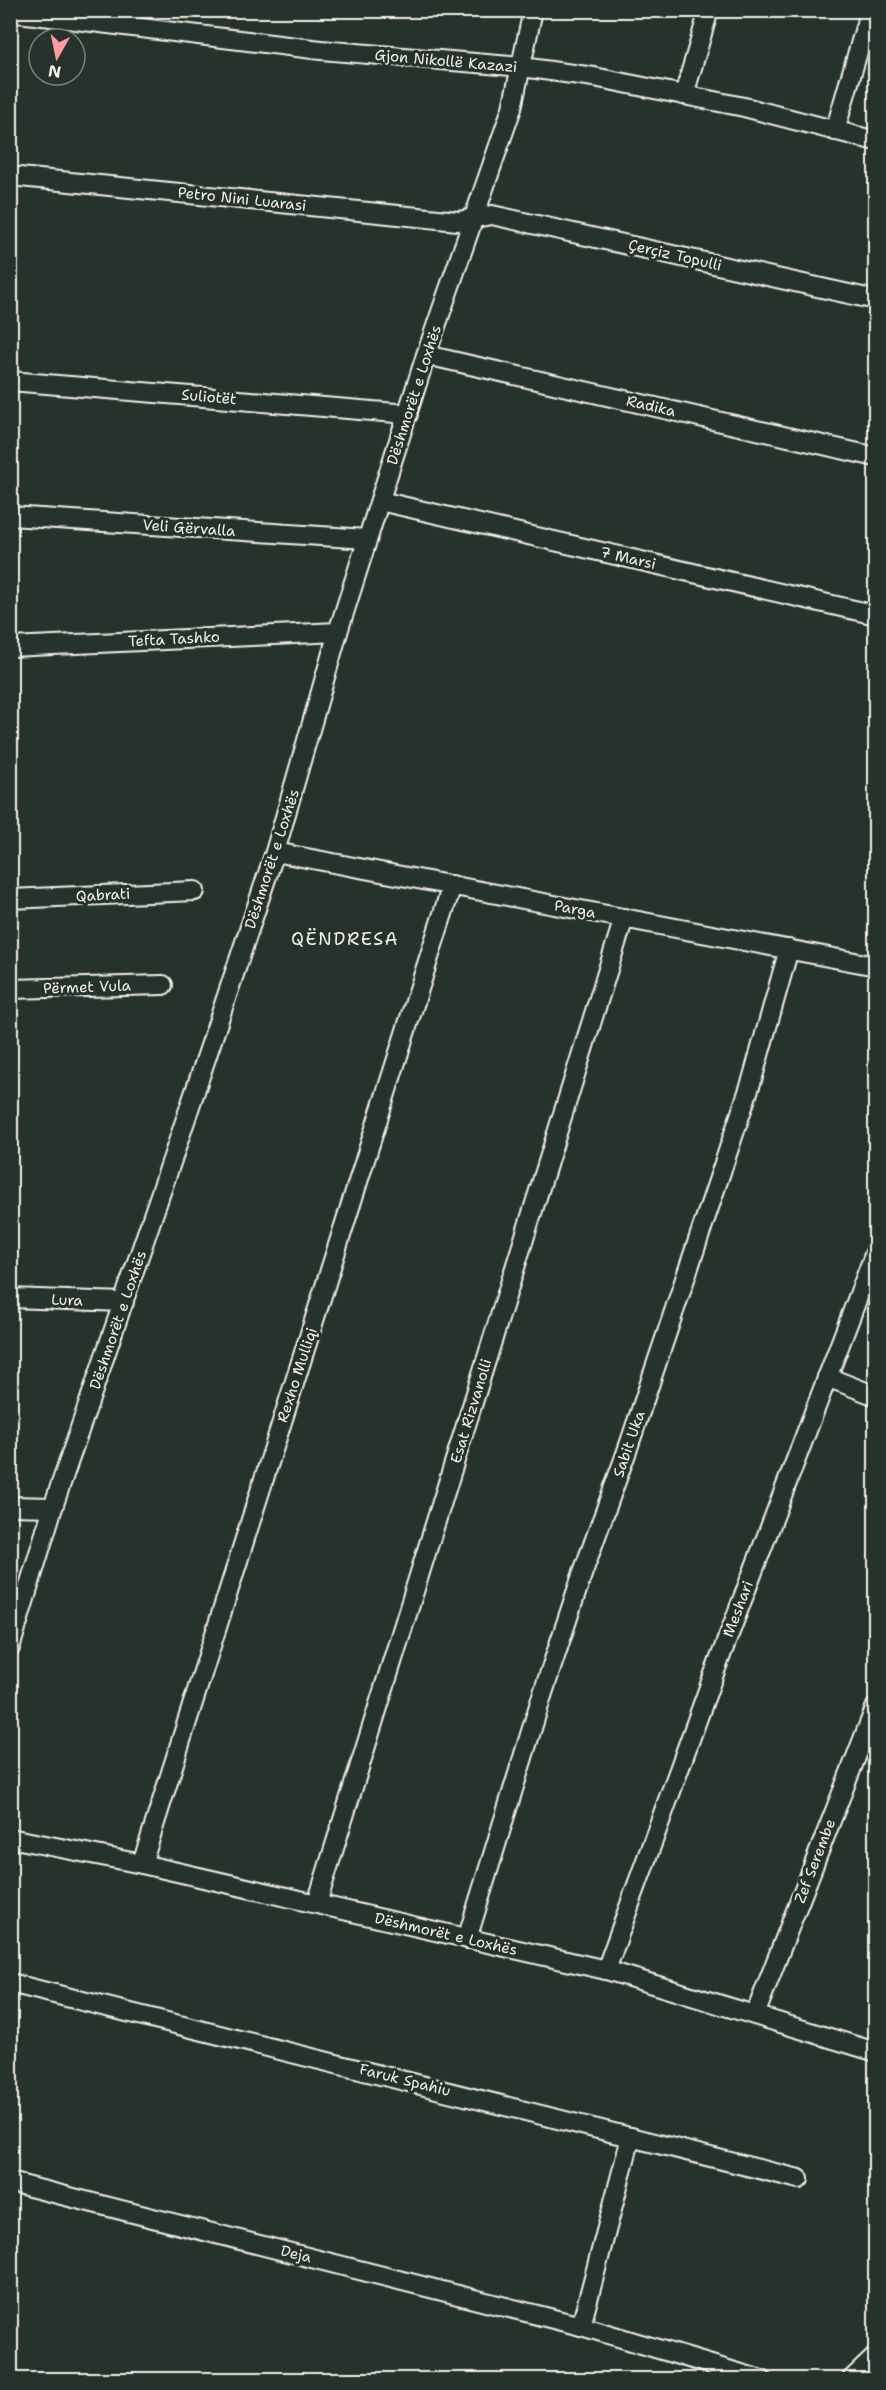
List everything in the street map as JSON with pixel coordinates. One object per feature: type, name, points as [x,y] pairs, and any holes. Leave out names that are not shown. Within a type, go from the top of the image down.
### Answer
[{"type":"street","name":"Dëshmorët e Loxhës","points":[[10,1648],[53,1507],[275,852],[367,539],[426,355],[512,108],[533,10]]},
{"type":"street","points":[[684,95],[709,10]]},
{"type":"street","points":[[835,131],[870,10]]},
{"type":"street","name":"Gjon Nikollë Kazazi","points":[[10,12],[321,50],[522,67],[594,77],[744,107],[876,141]]},
{"type":"street","name":"Petro Nini Luarasi","points":[[10,176],[448,220],[474,218]]},
{"type":"street","name":"Çerçiz Topulli","points":[[474,218],[501,216],[876,300]]},
{"type":"street","name":"Radika","points":[[426,355],[876,457]]},
{"type":"street","name":"Suliotët","points":[[10,381],[408,414]]},
{"type":"street","name":"7 Marsi","points":[[380,501],[876,615]]},
{"type":"street","name":"Veli Gërvalla","points":[[10,516],[367,539]]},
{"type":"street","name":"Tefta Tashko","points":[[10,647],[338,632]]},
{"type":"street","name":"Parga","points":[[275,852],[876,966]]},
{"type":"street","name":"Rexho Mulliqi","points":[[142,1864],[452,885]]},
{"type":"street","name":"Qabrati","points":[[10,899],[195,891]]},
{"type":"street","name":"Esat Rizvanolli","points":[[317,1903],[624,918]]},
{"type":"street","name":"Sabit Uka","points":[[467,1939],[576,1593],[631,1440],[748,1091],[789,949]]},
{"type":"street","name":"Përmet Vula","points":[[10,989],[163,985]]},
{"type":"street","name":"Meshari","points":[[606,1970],[712,1678],[876,1250]]},
{"type":"street","name":"Lura","points":[[10,1298],[124,1302]]},
{"type":"street","points":[[827,1377],[876,1396]]},
{"type":"street","points":[[10,1506],[53,1507]]},
{"type":"street","name":"Zef Serembe","points":[[755,2015],[876,1706]]},
{"type":"street","name":"Dëshmorët e Loxhës","points":[[10,1838],[142,1864],[606,1970],[876,2052]]},
{"type":"street","name":"Faruk Spahiu","points":[[10,1983],[800,2179]]},
{"type":"street","points":[[582,2326],[632,2137]]},
{"type":"street","name":"Deja","points":[[10,2182],[582,2326],[762,2379]]},
{"type":"street","points":[[851,2379],[876,2356]]},
{"type":"district","name":"QËNDRESA","points":[[345,939]]}]
